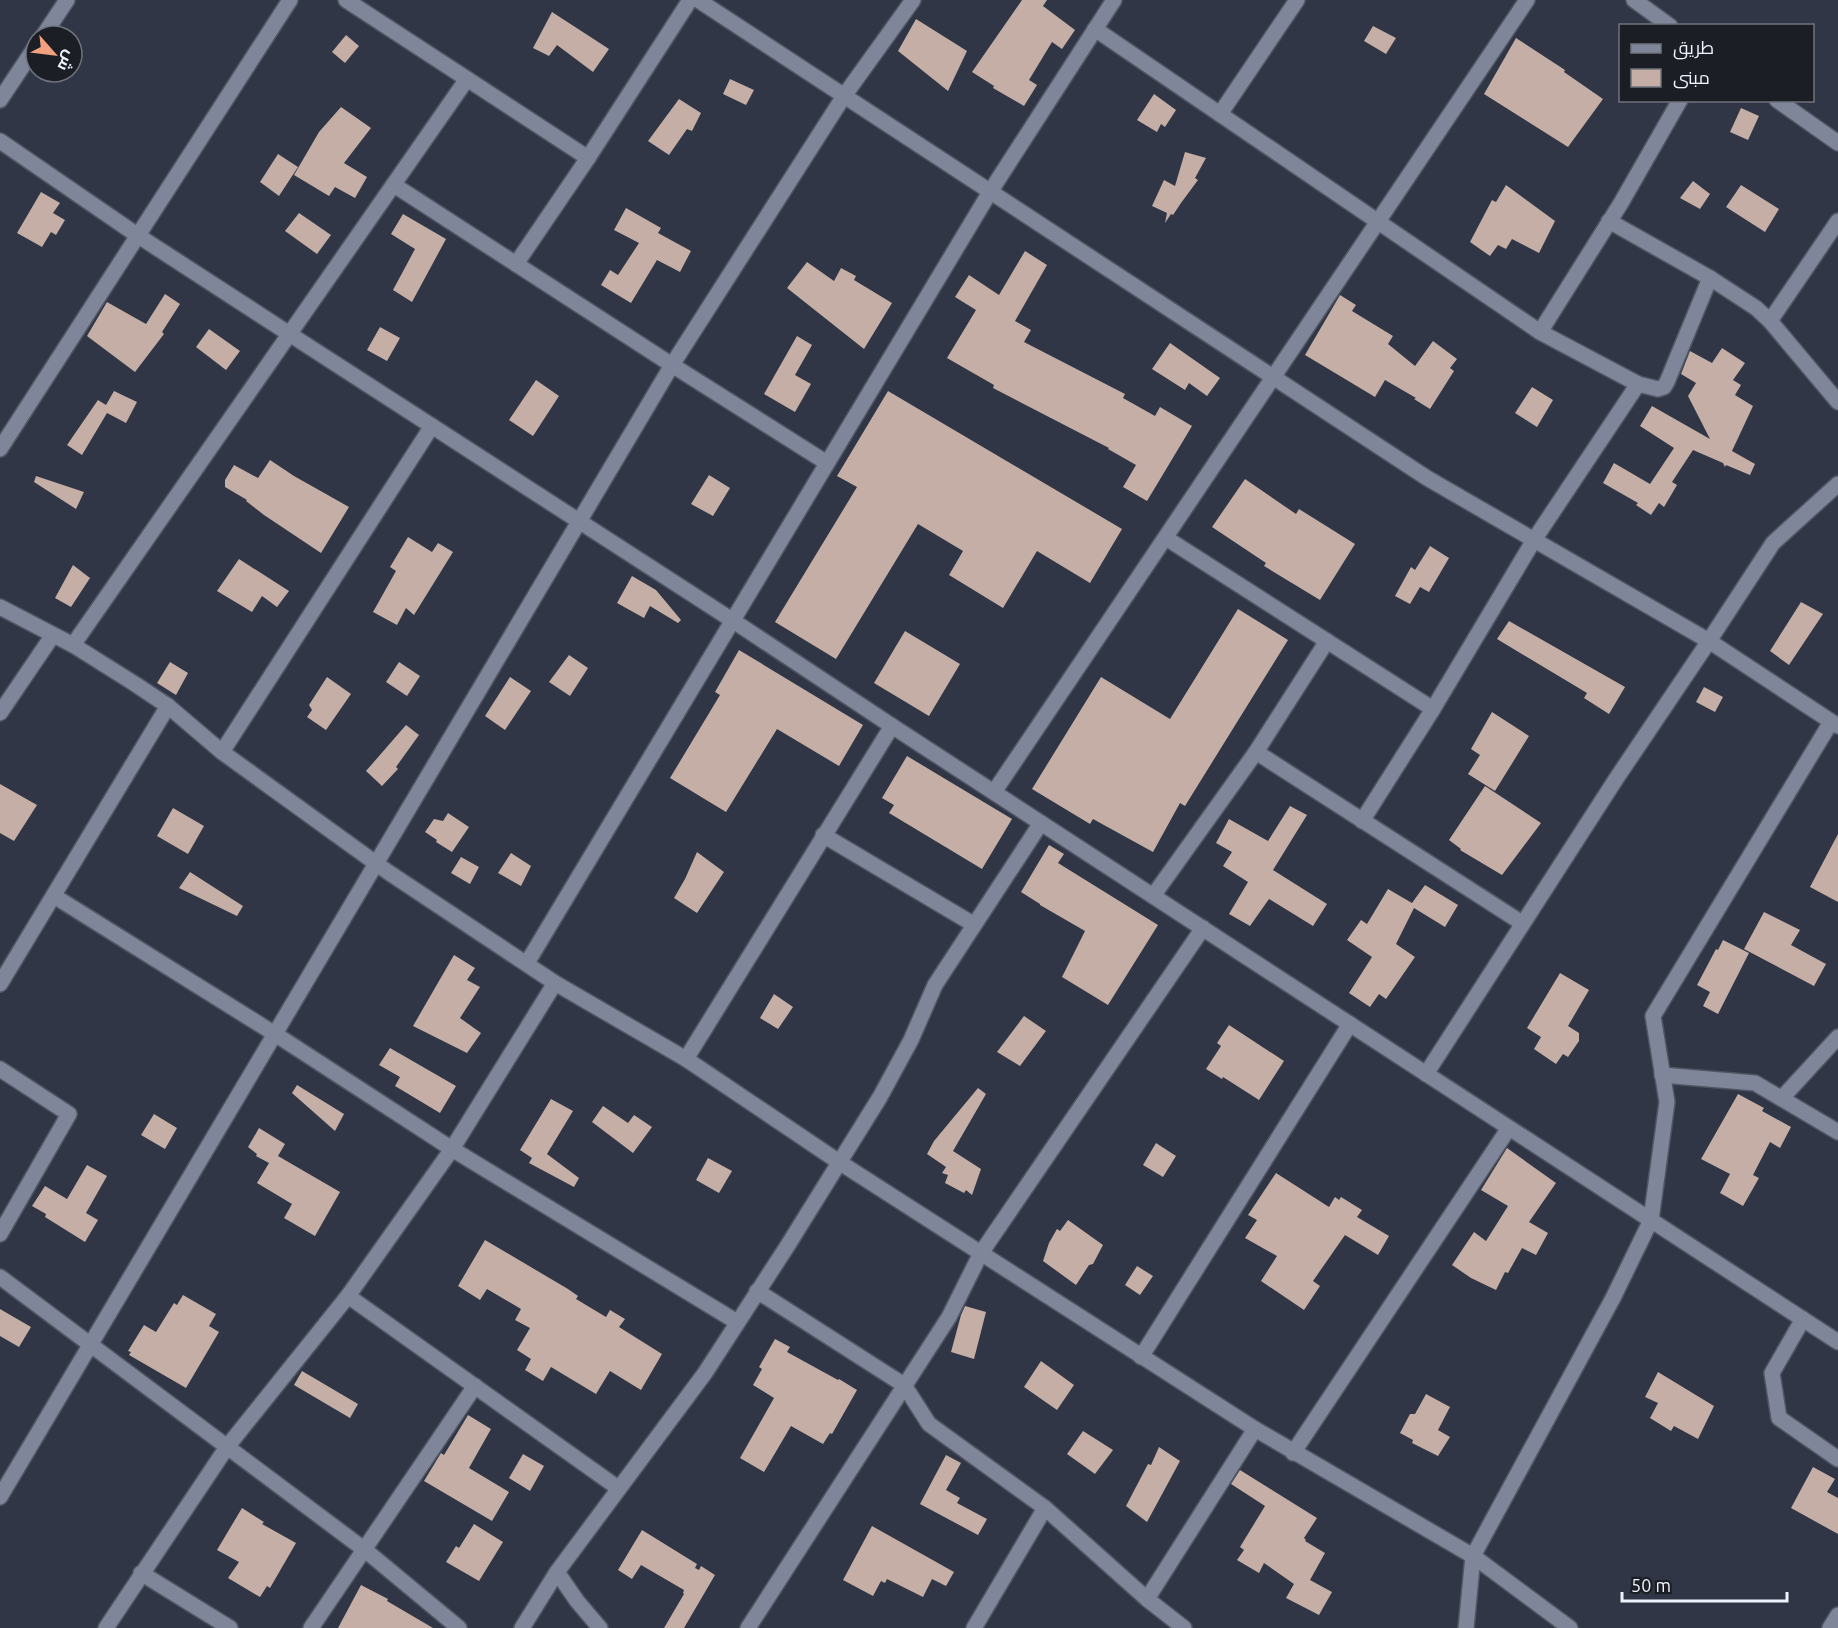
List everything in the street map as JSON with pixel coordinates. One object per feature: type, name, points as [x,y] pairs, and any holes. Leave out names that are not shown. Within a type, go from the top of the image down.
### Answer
[{"type":"street","points":[[51,24],[67,0]]},
{"type":"street","points":[[2,441],[290,0]]},
{"type":"street","points":[[346,0],[588,158]]},
{"type":"street","points":[[516,264],[690,0]]},
{"type":"street","points":[[698,0],[1427,478],[1709,641],[1835,724],[1653,1016],[1667,1102],[1651,1220],[1613,1298],[1473,1556],[1466,1628]]},
{"type":"street","points":[[0,1497],[672,365],[844,96],[913,0]]},
{"type":"street","points":[[527,963],[990,192],[1114,0]]},
{"type":"street","points":[[994,792],[1527,0]]},
{"type":"street","points":[[1634,0],[1667,24]]},
{"type":"street","points":[[1220,114],[1294,1]]},
{"type":"street","points":[[1095,29],[1540,332],[1638,384],[1658,389],[1664,387],[1710,278]]},
{"type":"street","points":[[0,100],[24,64]]},
{"type":"street","points":[[73,645],[467,80]]},
{"type":"street","points":[[1540,332],[1679,102]]},
{"type":"street","points":[[1780,102],[1838,143]]},
{"type":"street","points":[[0,141],[137,235],[732,620],[1838,1342]]},
{"type":"street","points":[[394,185],[827,463]]},
{"type":"street","points":[[1609,221],[1710,278],[1756,308],[1770,321],[1838,402]]},
{"type":"street","points":[[1770,321],[1838,221]]},
{"type":"street","points":[[1362,821],[1433,709],[1534,540],[1638,384]]},
{"type":"street","points":[[222,752],[432,426]]},
{"type":"street","points":[[1426,1074],[1616,778],[1773,543],[1838,484]]},
{"type":"street","points":[[1166,538],[1433,709]]},
{"type":"street","points":[[0,607],[73,645],[168,706],[222,752],[376,863],[555,983],[686,1059],[839,1162],[1293,1453],[1473,1556],[1570,1628]]},
{"type":"street","points":[[0,713],[53,635]]},
{"type":"street","points":[[1153,896],[1256,752],[1327,641]]},
{"type":"street","points":[[0,984],[168,706]]},
{"type":"street","points":[[686,1059],[892,726]]},
{"type":"street","points":[[1256,752],[1522,923]]},
{"type":"street","points":[[522,1628],[557,1572],[705,1373],[880,1097],[911,1040],[935,985],[1041,823]]},
{"type":"street","points":[[823,835],[973,924]]},
{"type":"street","points":[[54,896],[275,1034],[452,1149],[737,1322]]},
{"type":"street","points":[[748,1628],[949,1317],[981,1253],[1203,928]]},
{"type":"street","points":[[106,1628],[227,1447],[348,1296],[452,1149],[555,983]]},
{"type":"street","points":[[1141,1357],[1350,1024]]},
{"type":"street","points":[[1782,1098],[1838,1037]]},
{"type":"street","points":[[0,1069],[69,1114],[0,1234]]},
{"type":"street","points":[[1662,1075],[1755,1083],[1838,1132]]},
{"type":"street","points":[[1293,1453],[1509,1128]]},
{"type":"street","points":[[0,1277],[365,1550],[459,1628]]},
{"type":"street","points":[[757,1291],[904,1385],[929,1424],[1045,1508],[1146,1599],[1184,1628]]},
{"type":"street","points":[[348,1296],[618,1488]]},
{"type":"street","points":[[1803,1319],[1772,1373],[1779,1418],[1838,1459]]},
{"type":"street","points":[[311,1628],[475,1386]]},
{"type":"street","points":[[1146,1599],[1255,1429]]},
{"type":"street","points":[[974,1628],[1045,1508]]},
{"type":"street","points":[[557,1572],[600,1628]]},
{"type":"street","points":[[141,1573],[230,1628]]},
{"type":"street","points":[[1830,1628],[1838,1615]]},
{"type":"building","points":[[1022,0],[1047,0],[1043,6],[1075,30],[1062,49],[1052,42],[1029,80],[1037,85],[1024,106],[993,88],[994,86],[972,72]]},
{"type":"building","points":[[552,12],[609,49],[593,72],[557,45],[549,56],[533,48]]},
{"type":"building","points":[[916,19],[967,51],[948,91],[898,51]]},
{"type":"building","points":[[1373,26],[1396,38],[1386,54],[1364,41]]},
{"type":"building","points":[[346,35],[359,46],[345,63],[332,52]]},
{"type":"building","points":[[1516,38],[1565,70],[1564,72],[1603,99],[1568,147],[1484,94]]},
{"type":"building","points":[[730,79],[754,90],[746,105],[723,94]]},
{"type":"building","points":[[1154,94],[1176,110],[1165,127],[1161,124],[1157,132],[1137,120]]},
{"type":"building","points":[[679,99],[701,113],[692,131],[687,129],[669,155],[648,141]]},
{"type":"building","points":[[341,107],[371,128],[344,163],[367,177],[355,198],[335,187],[329,196],[294,175],[319,132]]},
{"type":"building","points":[[1741,108],[1759,116],[1748,140],[1730,132]]},
{"type":"building","points":[[1185,152],[1206,158],[1195,178],[1198,180],[1165,223],[1167,213],[1152,206],[1164,180],[1175,186]]},
{"type":"building","points":[[278,154],[298,167],[279,196],[260,182]]},
{"type":"building","points":[[1693,181],[1710,194],[1700,209],[1680,198]]},
{"type":"building","points":[[1506,185],[1555,221],[1539,253],[1512,239],[1506,249],[1498,245],[1490,256],[1470,242],[1492,200],[1496,202]]},
{"type":"building","points":[[1741,185],[1779,209],[1765,232],[1726,207]]},
{"type":"building","points":[[41,192],[60,203],[53,213],[65,220],[56,235],[51,232],[42,247],[17,233]]},
{"type":"building","points":[[626,208],[661,228],[658,233],[691,251],[680,272],[657,260],[631,303],[601,285],[610,270],[618,275],[639,243],[614,230]]},
{"type":"building","points":[[299,213],[331,235],[317,254],[285,231]]},
{"type":"building","points":[[403,214],[446,239],[412,302],[393,290],[415,249],[391,234]]},
{"type":"building","points":[[1025,251],[1047,265],[1015,321],[1031,330],[1024,342],[1125,394],[1123,398],[1155,416],[1160,407],[1192,426],[1147,501],[1123,487],[1136,465],[1109,448],[993,388],[994,385],[947,358],[976,310],[955,297],[969,275],[999,295]]},
{"type":"building","points":[[807,262],[834,281],[841,268],[856,276],[854,280],[892,303],[864,349],[787,288]]},
{"type":"building","points":[[165,294],[180,304],[162,332],[164,334],[135,372],[87,336],[107,302],[146,324]]},
{"type":"building","points":[[1340,295],[1356,305],[1352,311],[1393,336],[1388,344],[1415,366],[1433,341],[1457,359],[1450,368],[1454,371],[1430,409],[1385,380],[1375,397],[1305,355]]},
{"type":"building","points":[[380,327],[400,338],[387,361],[367,350]]},
{"type":"building","points":[[209,329],[240,351],[226,370],[196,347]]},
{"type":"building","points":[[797,336],[812,345],[795,375],[811,384],[795,412],[764,394]]},
{"type":"building","points":[[1170,343],[1220,378],[1207,396],[1189,383],[1185,390],[1152,369]]},
{"type":"building","points":[[1722,348],[1745,363],[1733,380],[1741,385],[1735,395],[1753,406],[1732,451],[1755,464],[1750,475],[1726,465],[1725,467],[1723,463],[1693,450],[1672,482],[1677,485],[1664,507],[1659,503],[1651,515],[1636,505],[1638,503],[1603,483],[1614,463],[1650,484],[1674,448],[1640,426],[1652,406],[1710,439],[1688,396],[1696,383],[1681,374],[1690,351],[1712,363]]},
{"type":"building","points":[[536,380],[559,396],[533,436],[509,420]]},
{"type":"building","points":[[1532,387],[1553,400],[1537,427],[1515,413]]},
{"type":"building","points":[[114,391],[137,402],[126,423],[107,413],[82,455],[67,445],[98,400],[106,405]]},
{"type":"building","points":[[888,391],[1122,529],[1090,583],[1037,551],[1003,608],[949,575],[963,551],[918,524],[836,659],[775,622],[857,487],[837,476]]},
{"type":"building","points":[[270,460],[349,507],[321,553],[225,487],[225,480],[234,465],[258,478]]},
{"type":"building","points":[[709,475],[730,488],[713,516],[691,504]]},
{"type":"building","points":[[36,476],[84,492],[76,509],[34,482]]},
{"type":"building","points":[[1245,479],[1296,514],[1299,509],[1355,544],[1320,600],[1264,566],[1266,563],[1212,527]]},
{"type":"building","points":[[408,537],[432,552],[438,543],[453,552],[414,615],[406,608],[397,625],[373,612],[396,571],[390,567]]},
{"type":"building","points":[[1430,546],[1449,558],[1429,592],[1420,587],[1410,604],[1395,596],[1411,567],[1415,570]]},
{"type":"building","points":[[239,559],[289,591],[277,607],[262,596],[252,612],[217,591]]},
{"type":"building","points":[[73,565],[90,578],[71,607],[55,598]]},
{"type":"building","points":[[632,576],[656,590],[681,620],[678,623],[650,606],[644,618],[617,603]]},
{"type":"building","points":[[1801,602],[1823,614],[1789,665],[1770,651]]},
{"type":"building","points":[[1238,609],[1288,640],[1185,806],[1180,803],[1153,852],[1093,819],[1090,824],[1032,789],[1101,677],[1170,719]]},
{"type":"building","points":[[1509,621],[1625,687],[1609,714],[1584,698],[1587,693],[1497,639]]},
{"type":"building","points":[[905,631],[960,664],[929,716],[874,683]]},
{"type":"building","points":[[739,650],[863,725],[839,766],[777,729],[726,812],[670,778],[720,695],[715,692]]},
{"type":"building","points":[[569,655],[588,668],[570,696],[549,682]]},
{"type":"building","points":[[170,662],[188,673],[176,695],[157,683]]},
{"type":"building","points":[[399,662],[420,676],[407,696],[386,682]]},
{"type":"building","points":[[327,677],[351,694],[326,730],[307,717],[312,710],[309,705]]},
{"type":"building","points":[[510,677],[531,691],[505,730],[485,716]]},
{"type":"building","points":[[1704,687],[1723,697],[1715,712],[1696,702]]},
{"type":"building","points":[[1492,712],[1529,736],[1495,791],[1468,774],[1480,755],[1471,749]]},
{"type":"building","points":[[406,725],[419,735],[396,767],[398,769],[382,786],[366,771]]},
{"type":"building","points":[[907,756],[1012,819],[982,869],[889,813],[894,805],[882,798]]},
{"type":"building","points":[[0,784],[37,805],[14,841],[0,833]]},
{"type":"building","points":[[1485,786],[1541,823],[1502,875],[1460,850],[1449,840]]},
{"type":"building","points":[[1290,806],[1307,815],[1273,870],[1327,904],[1313,926],[1269,899],[1250,926],[1229,914],[1248,882],[1223,866],[1232,852],[1216,843],[1229,819],[1268,841]]},
{"type":"building","points":[[173,808],[204,826],[188,854],[157,836]]},
{"type":"building","points":[[448,813],[469,827],[452,852],[425,832],[434,819],[443,821]]},
{"type":"building","points":[[1838,834],[1838,902],[1810,887]]},
{"type":"building","points":[[1049,845],[1064,854],[1058,863],[1158,925],[1108,1005],[1062,977],[1085,931],[1021,892]]},
{"type":"building","points":[[697,852],[724,872],[697,913],[674,898]]},
{"type":"building","points":[[511,853],[531,866],[521,886],[498,873]]},
{"type":"building","points":[[461,857],[479,867],[470,884],[451,873]]},
{"type":"building","points":[[190,872],[243,906],[237,916],[179,888]]},
{"type":"building","points":[[1425,885],[1458,905],[1445,927],[1414,908],[1396,944],[1415,957],[1386,999],[1379,994],[1370,1007],[1349,993],[1372,957],[1347,940],[1361,920],[1367,924],[1388,889],[1412,903]]},
{"type":"building","points":[[1764,912],[1800,930],[1791,945],[1826,964],[1814,986],[1744,949]]},
{"type":"building","points":[[1723,940],[1749,953],[1718,1014],[1703,1006],[1710,992],[1697,985]]},
{"type":"building","points":[[454,955],[475,968],[467,980],[480,987],[460,1018],[481,1033],[467,1053],[413,1026]]},
{"type":"building","points":[[1560,973],[1589,990],[1568,1026],[1579,1033],[1579,1041],[1568,1057],[1563,1054],[1556,1064],[1534,1049],[1541,1037],[1527,1028]]},
{"type":"building","points":[[774,994],[793,1007],[778,1029],[760,1018]]},
{"type":"building","points":[[1024,1016],[1046,1031],[1020,1066],[997,1052]]},
{"type":"building","points":[[1229,1025],[1284,1061],[1259,1100],[1206,1069],[1221,1046],[1217,1043]]},
{"type":"building","points":[[390,1048],[456,1086],[440,1113],[395,1086],[400,1077],[379,1065]]},
{"type":"building","points":[[297,1085],[344,1114],[335,1131],[292,1093]]},
{"type":"building","points":[[978,1088],[986,1094],[953,1151],[981,1169],[972,1195],[966,1190],[964,1193],[945,1183],[948,1175],[942,1173],[946,1167],[927,1154],[934,1141]]},
{"type":"building","points":[[1738,1094],[1764,1108],[1762,1111],[1791,1127],[1780,1148],[1770,1142],[1753,1175],[1759,1178],[1743,1206],[1720,1193],[1730,1174],[1701,1159]]},
{"type":"building","points":[[551,1099],[573,1111],[547,1154],[579,1178],[574,1187],[529,1163],[532,1158],[520,1150]]},
{"type":"building","points":[[603,1106],[628,1123],[634,1115],[652,1127],[633,1153],[592,1122]]},
{"type":"building","points":[[154,1114],[177,1128],[165,1149],[141,1135]]},
{"type":"building","points":[[259,1128],[285,1144],[278,1156],[340,1192],[315,1236],[284,1218],[292,1204],[257,1183],[269,1163],[256,1156],[257,1154],[248,1147]]},
{"type":"building","points":[[1156,1143],[1176,1156],[1163,1177],[1143,1165]]},
{"type":"building","points":[[1507,1148],[1556,1183],[1529,1222],[1548,1233],[1536,1255],[1522,1248],[1508,1273],[1505,1272],[1496,1290],[1471,1278],[1452,1265],[1474,1232],[1486,1241],[1508,1206],[1481,1190]]},
{"type":"building","points":[[708,1158],[732,1171],[719,1193],[696,1180]]},
{"type":"building","points":[[87,1165],[107,1176],[86,1213],[98,1220],[85,1242],[32,1206],[45,1186],[67,1199]]},
{"type":"building","points":[[1276,1173],[1329,1207],[1335,1197],[1339,1200],[1341,1197],[1362,1210],[1357,1217],[1389,1236],[1378,1255],[1345,1235],[1313,1281],[1320,1286],[1304,1310],[1261,1281],[1277,1256],[1245,1238],[1257,1220],[1248,1215]]},
{"type":"building","points":[[1068,1220],[1103,1245],[1093,1264],[1089,1265],[1076,1285],[1043,1261],[1057,1229],[1060,1231]]},
{"type":"building","points":[[485,1240],[568,1289],[578,1296],[576,1299],[606,1317],[610,1310],[625,1319],[619,1327],[662,1354],[641,1390],[610,1371],[596,1394],[551,1367],[543,1381],[525,1370],[531,1359],[517,1350],[530,1328],[515,1320],[521,1309],[487,1289],[480,1300],[458,1286]]},
{"type":"building","points":[[1137,1266],[1153,1276],[1140,1295],[1125,1285]]},
{"type":"building","points":[[183,1295],[216,1314],[209,1326],[219,1332],[186,1388],[129,1355],[131,1352],[128,1351],[144,1325],[156,1332],[174,1303],[177,1305]]},
{"type":"building","points":[[965,1306],[986,1312],[974,1359],[951,1352]]},
{"type":"building","points":[[0,1309],[31,1327],[19,1347],[0,1336]]},
{"type":"building","points":[[775,1339],[790,1347],[787,1352],[857,1390],[832,1434],[830,1433],[823,1444],[791,1426],[764,1472],[740,1458],[774,1398],[753,1385],[762,1369],[759,1367]]},
{"type":"building","points":[[1041,1361],[1074,1385],[1057,1410],[1024,1387]]},
{"type":"building","points":[[302,1371],[358,1404],[350,1418],[294,1385]]},
{"type":"building","points":[[1658,1372],[1714,1406],[1698,1439],[1674,1426],[1671,1431],[1650,1418],[1658,1403],[1645,1397]]},
{"type":"building","points":[[1426,1394],[1450,1407],[1438,1430],[1450,1437],[1438,1456],[1412,1443],[1413,1440],[1400,1433],[1410,1414],[1415,1414]]},
{"type":"building","points":[[468,1415],[491,1429],[469,1468],[509,1492],[492,1521],[424,1481],[441,1453],[444,1455]]},
{"type":"building","points":[[1083,1431],[1113,1450],[1095,1474],[1067,1454]]},
{"type":"building","points":[[1159,1447],[1180,1461],[1147,1522],[1126,1506],[1148,1464],[1151,1465]]},
{"type":"building","points":[[523,1454],[544,1466],[530,1491],[509,1478]]},
{"type":"building","points":[[946,1455],[961,1463],[946,1490],[960,1498],[957,1503],[987,1519],[978,1535],[920,1504]]},
{"type":"building","points":[[1813,1467],[1835,1479],[1827,1492],[1838,1498],[1838,1534],[1791,1508]]},
{"type":"building","points":[[1240,1470],[1317,1518],[1304,1538],[1305,1541],[1325,1553],[1310,1580],[1332,1592],[1319,1615],[1286,1598],[1294,1584],[1264,1563],[1259,1573],[1237,1560],[1244,1550],[1240,1547],[1265,1506],[1231,1484]]},
{"type":"building","points":[[242,1508],[264,1522],[262,1524],[296,1543],[270,1588],[267,1586],[260,1597],[228,1578],[239,1562],[217,1550]]},
{"type":"building","points":[[474,1524],[503,1542],[479,1581],[446,1562],[456,1546],[459,1548]]},
{"type":"building","points":[[872,1526],[954,1572],[946,1586],[932,1579],[923,1597],[887,1579],[885,1583],[881,1581],[873,1596],[843,1580]]},
{"type":"building","points":[[642,1530],[697,1564],[695,1568],[699,1570],[701,1566],[715,1575],[684,1628],[664,1628],[684,1594],[684,1590],[641,1565],[632,1579],[618,1570]]},
{"type":"building","points":[[361,1585],[388,1599],[387,1601],[433,1628],[338,1628]]}]
